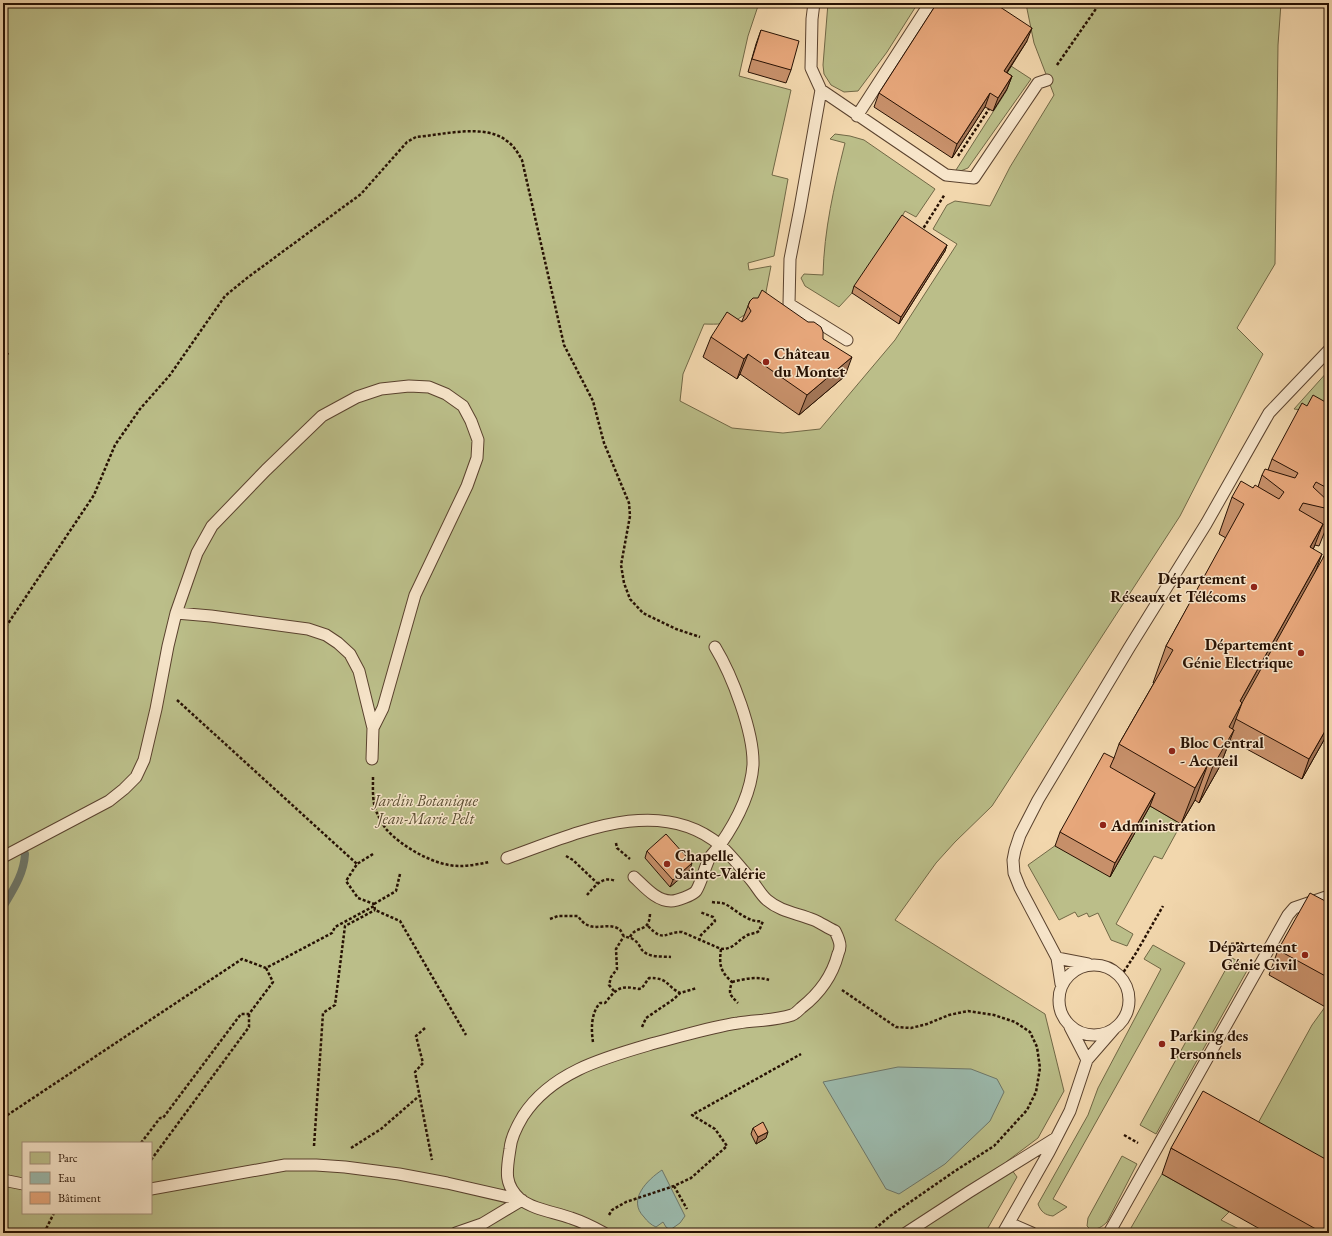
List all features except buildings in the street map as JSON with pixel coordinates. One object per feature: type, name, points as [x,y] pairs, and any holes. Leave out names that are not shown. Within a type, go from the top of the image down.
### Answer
[{"type":"lane","points":[[814,3],[812,19],[811,68],[820,90],[790,259],[789,304],[847,340]]},
{"type":"lane","points":[[857,116],[930,3]]},
{"type":"lane","points":[[820,90],[946,175],[974,178],[1038,83],[1047,80]]},
{"type":"lane","points":[[1062,984],[1057,958],[1020,888],[1014,873],[1014,850],[1020,835],[1038,800],[1206,524],[1268,413],[1329,350]]},
{"type":"lane","points":[[3,857],[109,802],[136,777],[144,760],[176,613],[197,553],[212,526],[266,470],[322,416],[357,397],[381,389],[409,386],[429,387],[446,394],[463,406],[471,421],[478,440],[477,458],[467,486],[415,595],[385,702],[373,728]]},
{"type":"lane","points":[[176,613],[211,616],[308,629],[326,635],[338,643],[350,654],[360,671],[373,728],[372,759]]},
{"type":"lane","points":[[634,877],[658,898],[671,901],[683,898],[694,892],[710,857],[720,845],[744,804],[750,785],[753,765],[752,743],[746,719],[724,662],[715,648]]},
{"type":"lane","points":[[508,858],[590,829],[647,819],[671,821],[696,829],[720,845],[746,874],[766,900],[783,911],[813,920],[835,931],[840,945],[836,962],[827,980],[811,1000],[793,1015],[772,1020],[738,1023],[696,1032],[642,1047],[569,1073],[531,1103],[517,1127],[510,1145],[506,1169],[508,1181],[512,1191],[522,1200],[535,1207],[588,1224],[603,1233]]},
{"type":"lane","points":[[1109,1233],[1288,915],[1294,908],[1329,896]]},
{"type":"lane","points":[[1003,1233],[1070,1111],[1087,1060],[1122,1021],[1128,1010],[1129,998],[1127,987],[1121,976],[1111,969],[1100,965],[1057,958]]},
{"type":"lane","points":[[1089,964],[1078,968],[1068,975],[1062,984],[1058,995],[1062,1017],[1079,1033],[1091,1035],[1103,1034],[1114,1029]]},
{"type":"lane","points":[[1070,1026],[1087,1060]]},
{"type":"lane","points":[[906,1233],[982,1183],[1056,1138]]},
{"type":"lane","points":[[152,1189],[285,1165],[313,1165],[345,1167],[436,1181],[522,1200]]},
{"type":"lane","points":[[3,1180],[22,1184]]},
{"type":"lane","points":[[456,1233],[482,1224],[522,1200]]},
{"type":"lane","points":[[1008,1223],[1032,1233]]},
{"type":"path","points":[[1047,80],[1100,3]]},
{"type":"path","points":[[946,175],[989,109]]},
{"type":"path","points":[[919,235],[934,211]]},
{"type":"path","points":[[3,359],[10,352]]},
{"type":"path","points":[[1313,556],[1329,558]]},
{"type":"path","points":[[160,685],[357,864]]},
{"type":"path","points":[[372,759],[373,794],[376,812],[386,829],[402,843],[422,856],[458,866],[508,858]]},
{"type":"path","points":[[587,895],[597,883],[608,879],[614,880],[618,885],[625,887],[634,877],[637,865],[617,848],[613,824]]},
{"type":"path","points":[[552,842],[561,853],[573,860],[582,871],[597,883]]},
{"type":"path","points":[[373,854],[357,864],[346,881],[358,898],[374,905]]},
{"type":"path","points":[[266,968],[332,933],[335,927],[396,892],[400,874]]},
{"type":"path","points":[[694,892],[713,903],[720,902],[726,904],[744,916],[758,921],[763,920]]},
{"type":"path","points":[[694,892],[700,912],[713,917],[715,921],[701,935],[699,941]]},
{"type":"path","points":[[630,938],[632,933],[648,926],[650,922],[650,910],[658,898]]},
{"type":"path","points":[[374,905],[375,910]]},
{"type":"path","points":[[648,926],[655,934],[661,936],[682,932],[699,941],[721,949],[728,949],[733,947],[748,934],[756,933],[763,920],[776,906]]},
{"type":"path","points":[[1121,976],[1163,906]]},
{"type":"path","points":[[375,910],[400,921],[466,1035]]},
{"type":"path","points":[[313,1165],[323,1013],[335,1005],[345,926],[375,910]]},
{"type":"path","points":[[550,920],[558,916],[578,916],[581,920],[594,928],[610,926],[616,927],[624,936],[635,940],[647,955],[671,956]]},
{"type":"path","points":[[614,991],[609,985],[611,977],[617,969],[616,949],[624,936]]},
{"type":"path","points":[[1231,944],[1241,943]]},
{"type":"path","points":[[721,949],[721,969],[732,982]]},
{"type":"path","points":[[3,1118],[242,959],[266,968],[273,982],[249,1014],[249,1027],[152,1159]]},
{"type":"path","points":[[598,1062],[592,1036],[593,1015],[600,1002],[605,1003],[614,991],[624,987],[640,989],[649,978],[663,979],[674,990],[680,993]]},
{"type":"path","points":[[732,982],[746,978],[762,978],[769,980]]},
{"type":"path","points":[[827,980],[896,1027],[911,1028],[927,1024],[949,1015],[968,1011],[994,1015],[1014,1022],[1030,1032],[1037,1047],[1040,1068],[1036,1092],[1028,1110],[994,1146],[954,1171],[890,1216],[876,1228],[873,1233]]},
{"type":"path","points":[[732,982],[729,991],[731,997],[738,1002],[738,1023]]},
{"type":"path","points":[[642,1047],[642,1024],[646,1018],[674,999],[680,993],[696,988]]},
{"type":"path","points":[[142,1142],[160,1118],[163,1118],[242,1014],[249,1014]]},
{"type":"path","points":[[425,1028],[416,1036],[423,1063],[415,1072],[436,1181]]},
{"type":"path","points":[[603,1233],[607,1218],[612,1210],[626,1202],[674,1186],[691,1178],[726,1146],[715,1129],[692,1115],[800,1054]]},
{"type":"path","points":[[346,1151],[380,1129],[419,1096]]},
{"type":"path","points":[[1124,1135],[1132,1140]]},
{"type":"path","points":[[674,1186],[687,1209]]},
{"type":"path","points":[[44,1233],[54,1214]]},
{"type":"green space","name":"Jardin Botanique Jean-Marie Pelt","points":[[3,3],[759,3],[748,36],[739,76],[791,90],[772,175],[788,179],[774,256],[748,263],[749,270],[771,266],[766,292],[771,313],[757,305],[738,319],[728,323],[704,324],[683,374],[680,401],[732,428],[783,433],[820,429],[895,340],[957,244],[933,229],[947,205],[955,201],[990,206],[1010,167],[1054,95],[1034,43],[1026,4],[1024,3],[1281,3],[1278,45],[1275,264],[1237,328],[1263,354],[1180,516],[992,806],[936,863],[895,920],[1045,1014],[1064,1091],[1038,1138],[1006,1162],[1017,1177],[985,1233],[3,1233]]},
{"type":"green space","points":[[828,3],[918,3],[887,52],[858,91],[844,92],[831,85],[824,74],[823,65]]},
{"type":"green space","points":[[1011,66],[1031,79],[968,168],[958,172],[956,170],[1007,90],[999,84]]},
{"type":"green space","points":[[835,134],[864,140],[935,189],[916,217],[905,211],[852,293],[839,307],[805,286],[801,278],[804,274],[823,275],[825,242],[833,192],[845,143],[830,139]]},
{"type":"green space","points":[[1329,370],[1329,418],[1318,412],[1294,409]]},
{"type":"green space","points":[[1150,806],[1181,824],[1162,859],[1154,856],[1116,924],[1133,934],[1127,946],[1111,940],[1098,913],[1089,917],[1087,913],[1078,917],[1075,912],[1059,920],[1028,865],[1056,845]]},
{"type":"green space","points":[[1153,945],[1185,963],[1053,1199],[1067,1207],[1053,1216],[1048,1215],[1040,1209],[1038,1204],[1088,1115],[1098,1088],[1161,969],[1144,959]]},
{"type":"green space","points":[[1232,958],[1249,967],[1156,1134],[1140,1125]]},
{"type":"green space","points":[[1325,1007],[1329,1009],[1329,1192],[1246,1145],[1312,1025]]},
{"type":"green space","points":[[1122,1156],[1137,1164],[1107,1222],[1099,1228],[1090,1229],[1087,1226],[1088,1218]]},
{"type":"green space","points":[[1162,1174],[1229,1212],[1221,1220],[1247,1233],[1128,1233]]},
{"type":"water","points":[[898,1067],[971,1069],[997,1079],[1004,1092],[990,1121],[945,1164],[899,1194],[886,1189],[823,1082]]},
{"type":"water","points":[[662,1170],[685,1216],[680,1223],[670,1230],[663,1222],[656,1227],[651,1224],[639,1211],[638,1204],[638,1197],[645,1185]]},
{"type":"waterway","points":[[3,907],[23,868],[25,854]]},
{"type":"place","name":"Château du Montet","points":[[766,362]]},
{"type":"place","name":"Département Réseaux et Télécoms","points":[[1254,587]]},
{"type":"place","name":"Département Génie Electrique","points":[[1301,653]]},
{"type":"place","name":"Bloc Central - Accueil","points":[[1172,751]]},
{"type":"place","name":"Administration","points":[[1103,825]]},
{"type":"place","name":"Chapelle Sainte-Valérie","points":[[667,864]]},
{"type":"place","name":"Département Génie Civil","points":[[1305,955]]},
{"type":"place","name":"Parking des Personnels","points":[[1162,1044]]}]
